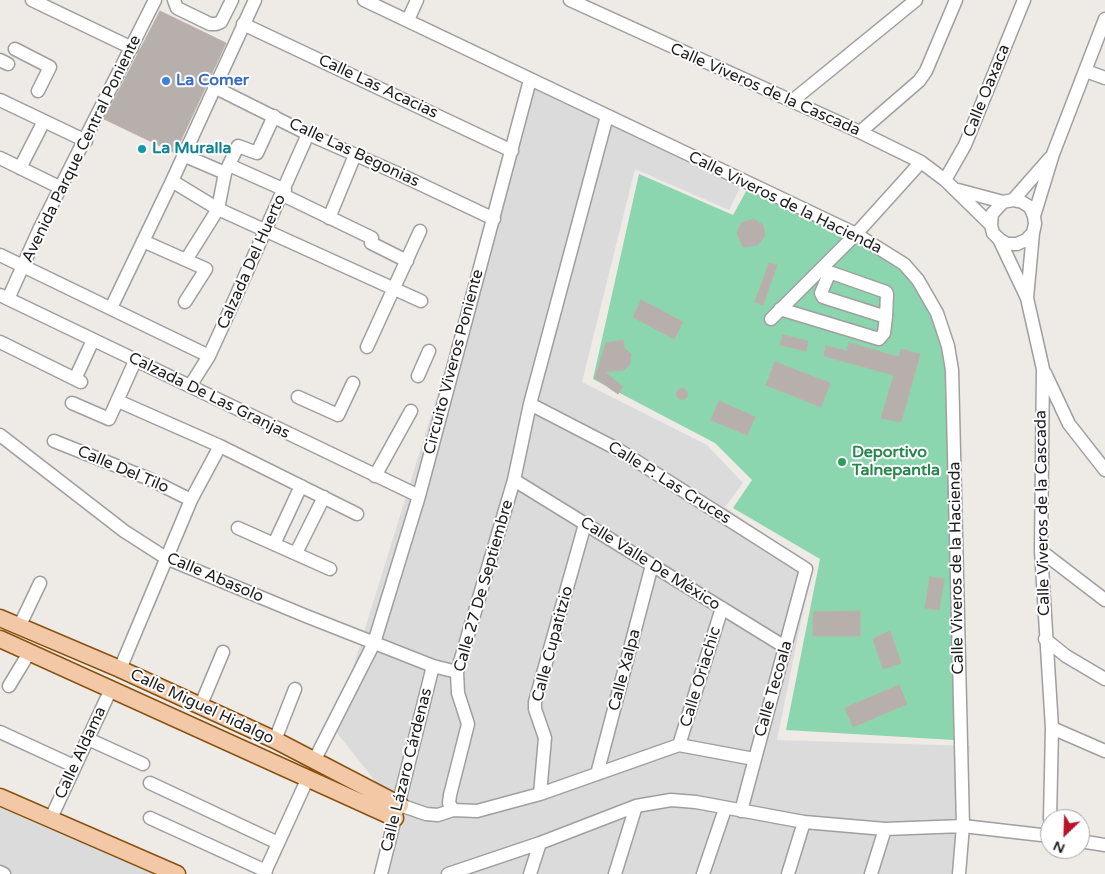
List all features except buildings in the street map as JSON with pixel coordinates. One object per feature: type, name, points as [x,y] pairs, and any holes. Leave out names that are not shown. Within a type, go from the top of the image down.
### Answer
[{"type":"main road","name":"Calle Miguel Hidalgo","points":[[0,618],[120,669],[315,759],[398,811]]},
{"type":"main road","name":"Calle Miguel Hidalgo","points":[[0,639],[307,780],[398,811]]},
{"type":"main road","points":[[0,797],[177,874]]},
{"type":"street","points":[[32,0],[132,48]]},
{"type":"street","name":"Avenida Parque Central Poniente","points":[[4,297],[23,266],[155,0]]},
{"type":"street","points":[[174,0],[177,8],[210,24],[221,22],[232,0]]},
{"type":"street","points":[[111,308],[255,0]]},
{"type":"street","name":"Calle Viveros de la Hacienda","points":[[364,0],[856,234],[904,264],[918,280],[937,313],[948,346],[952,370],[963,826],[959,874]]},
{"type":"street","points":[[408,20],[417,0]]},
{"type":"street","name":"Calle Viveros de la Cascada","points":[[570,0],[860,132],[921,162],[950,184],[991,225]]},
{"type":"street","points":[[792,101],[916,0]]},
{"type":"street","points":[[860,132],[920,81],[926,72],[956,0]]},
{"type":"street","name":"Calle Oaxaca","points":[[950,184],[1024,0]]},
{"type":"street","points":[[1053,154],[1008,201],[992,214],[991,225],[999,239],[1007,244],[1017,244],[1026,240],[1033,232],[1034,216],[1053,154],[1105,19]]},
{"type":"street","name":"Calle Las Acacias","points":[[243,24],[512,151]]},
{"type":"street","points":[[15,49],[50,67],[38,91]]},
{"type":"street","points":[[1086,71],[1105,78]]},
{"type":"street","name":"Circuito Viveros Poniente","points":[[315,759],[374,643],[419,496],[530,80]]},
{"type":"street","name":"Calle Las Begonias","points":[[214,87],[308,134],[494,219]]},
{"type":"street","points":[[0,100],[86,141]]},
{"type":"street","points":[[186,260],[218,209],[227,169],[238,146],[257,153],[274,116]]},
{"type":"street","name":"Calle 27 De Septiembre","points":[[453,810],[450,803],[450,795],[468,724],[458,693],[457,672],[514,480],[530,404],[607,116]]},
{"type":"street","points":[[20,168],[44,121]]},
{"type":"street","name":"Calzada Del Huerto","points":[[190,386],[209,356],[284,193],[308,134]]},
{"type":"street","points":[[183,155],[227,169],[284,193],[371,241],[409,256]]},
{"type":"street","points":[[328,218],[355,155]]},
{"type":"street","points":[[0,158],[61,188]]},
{"type":"street","points":[[771,319],[856,234],[921,162]]},
{"type":"street","points":[[172,181],[218,209],[267,229],[421,302]]},
{"type":"street","name":"Calle Viveros de la Cascada","points":[[950,184],[1008,201]]},
{"type":"street","points":[[1008,201],[1022,202],[1030,208],[1034,216]]},
{"type":"street","points":[[367,347],[420,232]]},
{"type":"street","name":"Calle Viveros de la Cascada","points":[[1027,298],[1033,232]]},
{"type":"street","name":"Calle Viveros de la Cascada","points":[[999,239],[1027,298],[1043,369],[1040,552],[1052,728],[1050,809]]},
{"type":"street","points":[[143,241],[206,269],[185,302]]},
{"type":"street","points":[[0,255],[209,356]]},
{"type":"street","points":[[780,309],[876,340],[884,333],[886,317],[886,292],[832,272],[829,274],[821,293],[823,297],[886,317]]},
{"type":"street","name":"Calzada De Las Granjas","points":[[4,297],[419,496]]},
{"type":"street","points":[[0,342],[78,380],[93,340]]},
{"type":"street","points":[[418,376],[430,351]]},
{"type":"street","points":[[72,403],[109,419],[135,361]]},
{"type":"street","points":[[1043,369],[1069,424],[1105,470]]},
{"type":"street","points":[[298,397],[338,415],[353,383]]},
{"type":"street","points":[[118,401],[220,446],[357,514]]},
{"type":"street","name":"Calle P. Las Cruces","points":[[530,404],[619,450],[804,568]]},
{"type":"street","points":[[374,476],[411,411]]},
{"type":"street","name":"Calle Abasolo","points":[[0,435],[124,531],[166,558],[374,643],[433,666],[457,672]]},
{"type":"street","name":"Calle Del Tilo","points":[[54,441],[146,478],[191,500]]},
{"type":"street","points":[[120,669],[191,500],[220,446]]},
{"type":"street","name":"Calle Valle De México","points":[[514,480],[786,647]]},
{"type":"street","points":[[274,544],[301,486]]},
{"type":"street","points":[[296,553],[324,497]]},
{"type":"street","name":"Calle Cupatitzio","points":[[540,794],[545,738],[535,709],[536,702],[585,524]]},
{"type":"street","points":[[238,528],[330,569]]},
{"type":"street","points":[[1040,552],[1105,600]]},
{"type":"street","name":"Calle Xalpa","points":[[597,774],[652,565]]},
{"type":"street","name":"Calle Tecoala","points":[[740,811],[806,573],[804,568]]},
{"type":"street","points":[[20,627],[40,583]]},
{"type":"street","name":"Calle Oriachic","points":[[680,745],[722,608]]},
{"type":"street","points":[[1045,639],[1066,656],[1105,679]]},
{"type":"street","points":[[200,707],[223,652]]},
{"type":"street","points":[[9,686],[29,653]]},
{"type":"street","name":"Calle Lázaro Cárdenas","points":[[380,874],[398,811],[433,666]]},
{"type":"street","name":"Calle Aldama","points":[[51,818],[111,689]]},
{"type":"street","points":[[274,740],[295,689]]},
{"type":"street","points":[[1052,728],[1105,751]]},
{"type":"street","points":[[0,732],[74,766]]},
{"type":"street","points":[[88,739],[144,764]]},
{"type":"street","points":[[398,811],[438,815],[453,810],[477,811],[540,794],[680,745],[754,759]]},
{"type":"street","points":[[150,818],[265,872],[307,780]]},
{"type":"street","points":[[150,783],[278,842]]},
{"type":"street","points":[[448,874],[540,843],[636,806],[671,800],[696,802],[725,809],[804,822],[885,829],[963,826],[1040,835]]},
{"type":"street","points":[[615,874],[636,806]]},
{"type":"street","points":[[703,874],[725,809]]},
{"type":"street","points":[[788,874],[804,822]]},
{"type":"street","points":[[872,874],[885,829]]},
{"type":"street","points":[[530,874],[540,843]]},
{"type":"street","points":[[1090,843],[1105,845]]},
{"type":"street","points":[[0,872],[4,874]]},
{"type":"shaded area","points":[[533,86],[740,188],[729,210],[635,169],[582,382],[707,445],[743,483],[725,507],[812,567],[777,740],[970,746],[957,874],[380,874],[402,815],[334,729]]},
{"type":"shaded area","points":[[0,793],[170,874],[0,874]]},
{"type":"green space","name":"Deportivo Talnepantla","points":[[639,174],[733,215],[748,188],[845,234],[903,267],[932,314],[945,364],[951,418],[954,740],[786,730],[820,559],[733,508],[752,480],[715,443],[593,379]]},
{"type":"place","name":"La Comer","points":[[166,81]]},
{"type":"place","name":"La Muralla","points":[[142,149]]},
{"type":"place","name":"Deportivo Talnepantla","points":[[842,462]]}]
